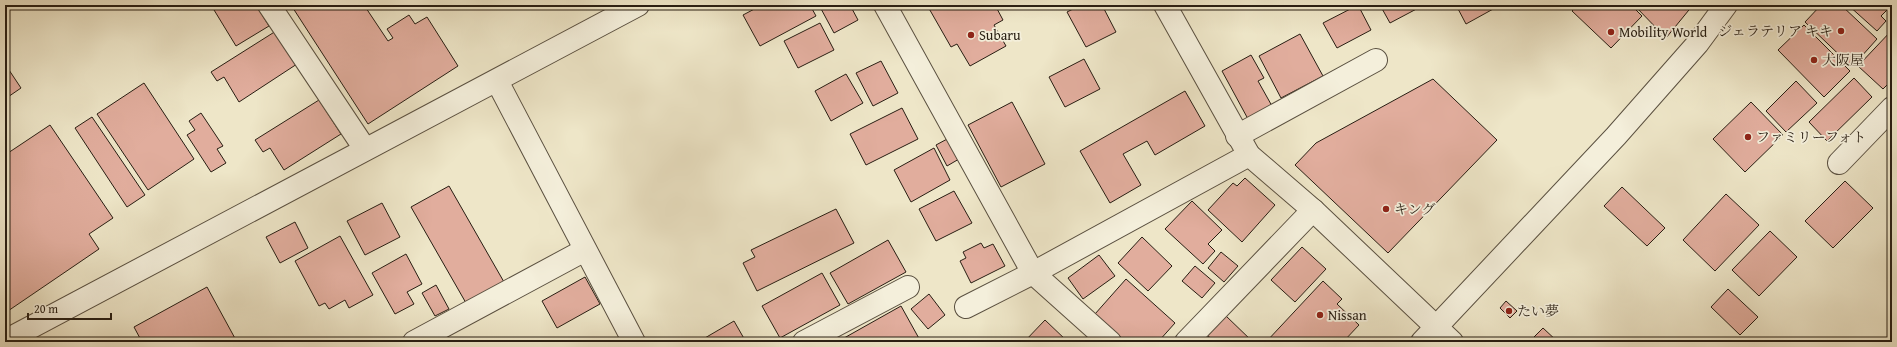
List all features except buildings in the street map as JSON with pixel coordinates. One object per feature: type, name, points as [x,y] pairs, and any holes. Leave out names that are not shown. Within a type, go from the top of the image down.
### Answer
[{"type":"street","points":[[269,5],[365,149]]},
{"type":"street","points":[[5,341],[638,5]]},
{"type":"street","points":[[885,5],[1033,273],[1110,342]]},
{"type":"street","points":[[1165,5],[1249,155],[1313,210],[1429,334],[1452,342]]},
{"type":"street","points":[[1429,334],[1616,136],[1698,43],[1726,5]]},
{"type":"street","points":[[1237,136],[1376,60]]},
{"type":"street","points":[[497,81],[634,342]]},
{"type":"street","points":[[1839,163],[1892,108]]},
{"type":"street","points":[[966,307],[1033,273],[1249,155]]},
{"type":"street","points":[[1186,342],[1313,210]]},
{"type":"street","points":[[414,342],[585,250]]},
{"type":"street","points":[[804,342],[908,287]]},
{"type":"place","name":"ジェラテリア キキ","points":[[1841,31]]},
{"type":"place","name":"Mobility World","points":[[1611,32]]},
{"type":"place","name":"Subaru","points":[[971,35]]},
{"type":"place","name":"大阪屋","points":[[1814,60]]},
{"type":"place","name":"ファミリーフォト","points":[[1748,137]]},
{"type":"place","name":"キング","points":[[1386,209]]},
{"type":"place","name":"たい夢","points":[[1509,311]]},
{"type":"place","name":"Nissan","points":[[1320,315]]}]
